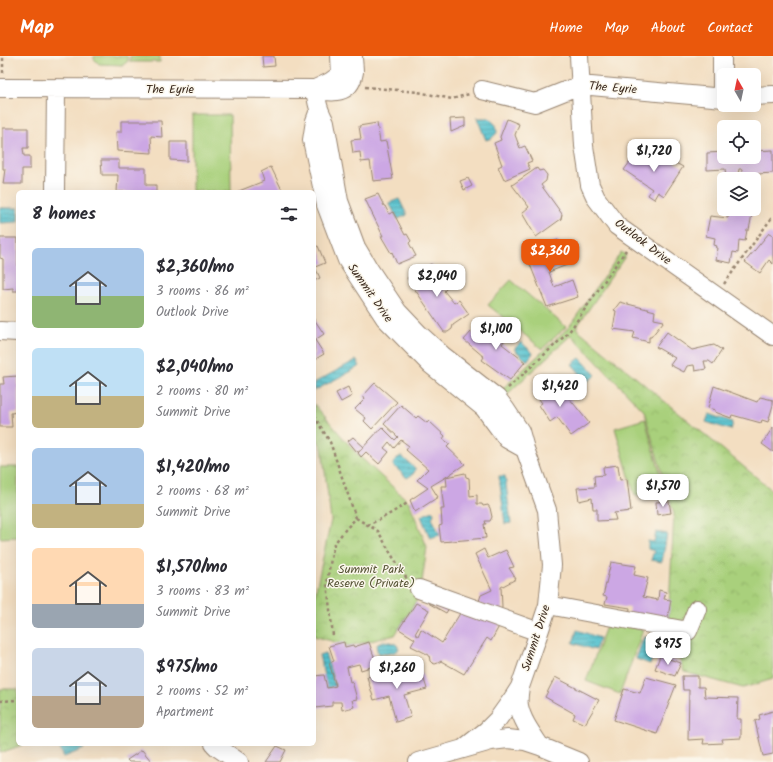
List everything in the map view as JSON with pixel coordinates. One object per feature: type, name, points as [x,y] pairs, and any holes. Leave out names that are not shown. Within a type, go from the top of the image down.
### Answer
[{"type":"street","points":[[315,89],[330,82],[341,74],[340,56]]},
{"type":"street","name":"The Eyrie","points":[[0,88],[315,89],[329,92],[339,91],[350,84],[354,72],[353,56]]},
{"type":"street","name":"Outlook Drive","points":[[579,56],[584,146],[590,185],[596,198],[617,226],[773,336]]},
{"type":"street","points":[[722,56],[722,68]]},
{"type":"street","name":"The Eyrie","points":[[482,90],[535,102],[580,85],[717,97]]},
{"type":"street","points":[[55,190],[56,89]]},
{"type":"street","name":"Summit Drive","points":[[315,89],[319,110],[325,122],[339,201],[356,247],[369,269],[398,312],[442,355],[497,398],[520,431],[547,510],[552,565],[548,605],[520,686],[518,697],[519,706],[530,731],[540,746]]},
{"type":"street","points":[[761,96],[773,95]]},
{"type":"street","name":"Summit Drive","points":[[319,110],[315,121],[312,140],[326,205],[347,260],[385,318],[430,364],[484,408],[508,439],[525,449]]},
{"type":"street","points":[[0,331],[16,332]]},
{"type":"street","points":[[419,589],[539,632]]},
{"type":"street","points":[[548,605],[688,632],[697,609]]},
{"type":"street","name":"Summit Drive","points":[[463,749],[486,731],[498,719],[520,686]]},
{"type":"street","points":[[418,762],[491,741],[508,739],[525,741],[578,762]]},
{"type":"street","points":[[216,746],[239,762]]},
{"type":"path","points":[[364,86],[418,92],[452,99],[482,90]]},
{"type":"path","points":[[716,295],[773,216]]},
{"type":"path","points":[[497,398],[569,332],[634,238]]},
{"type":"path","points":[[316,419],[330,442],[356,518],[378,531],[412,586],[419,589]]},
{"type":"path","points":[[366,525],[396,511],[409,502]]},
{"type":"path","points":[[333,636],[327,583],[330,564],[334,544],[356,518]]},
{"type":"path","points":[[0,701],[16,700]]},
{"type":"green space","points":[[94,56],[127,56],[128,61],[123,65],[99,64],[94,59]]},
{"type":"green space","points":[[130,56],[160,56],[160,62],[130,62]]},
{"type":"green space","points":[[192,115],[230,115],[231,190],[192,190]]},
{"type":"green space","points":[[621,252],[626,255],[576,328],[773,491],[773,679],[743,688],[684,672],[668,624],[674,514],[644,411],[571,335],[503,398],[499,392],[569,327]]},
{"type":"green space","points":[[511,280],[566,327],[542,349],[488,305]]},
{"type":"green space","name":"Summit Park Reserve (Private)","points":[[316,406],[357,454],[409,502],[427,547],[420,595],[395,635],[349,646],[316,637],[316,590],[331,520],[322,448],[316,437]]},
{"type":"green space","points":[[645,419],[664,487],[635,496],[615,428]]},
{"type":"green space","points":[[0,467],[16,467],[16,537],[0,538]]},
{"type":"green space","points":[[608,621],[643,630],[620,694],[586,681]]},
{"type":"green space","points":[[0,689],[16,689],[16,746],[19,746],[0,753]]},
{"type":"water","points":[[477,118],[489,118],[496,125],[497,133],[492,138],[486,140]]},
{"type":"water","points":[[399,199],[407,215],[398,219],[389,203]]},
{"type":"water","points":[[0,208],[16,208],[16,222],[0,223]]},
{"type":"water","points":[[521,342],[533,353],[527,361],[514,349]]},
{"type":"water","points":[[580,358],[596,375],[587,382],[572,364]]},
{"type":"water","points":[[356,360],[360,366],[316,390],[316,382]]},
{"type":"water","points":[[709,414],[733,422],[731,430],[706,422]]},
{"type":"water","points":[[401,456],[416,469],[413,474],[407,478],[393,465],[396,459]]},
{"type":"water","points":[[499,476],[505,476],[511,523],[505,524]]},
{"type":"water","points":[[433,511],[434,514],[432,518],[440,535],[430,538],[421,516]]},
{"type":"water","points":[[656,532],[667,534],[662,562],[651,560],[654,551],[648,549],[648,541],[654,542]]},
{"type":"water","points":[[577,630],[600,638],[595,650],[573,643]]},
{"type":"water","points":[[644,637],[660,640],[650,664],[636,659]]},
{"type":"water","points":[[384,641],[395,644],[399,649],[390,653],[379,653],[377,646],[380,642]]},
{"type":"water","points":[[325,653],[335,686],[327,688],[319,655]]},
{"type":"water","points":[[82,746],[84,749],[64,757],[59,747]]},
{"type":"building","points":[[262,56],[274,56],[275,66],[263,67]]},
{"type":"building","points":[[465,118],[465,126],[451,132],[450,119]]},
{"type":"building","points":[[507,119],[519,124],[515,135],[520,148],[525,146],[532,161],[527,163],[530,169],[504,180],[498,167],[502,165],[494,143],[501,140],[500,137]]},
{"type":"building","points":[[121,121],[161,121],[162,137],[151,136],[152,153],[117,151],[116,132],[121,132]]},
{"type":"building","points":[[377,123],[380,142],[386,141],[393,179],[373,181],[370,161],[361,162],[360,152],[353,153],[351,140],[361,139],[359,126]]},
{"type":"building","points":[[3,128],[28,128],[28,148],[23,148],[24,156],[30,156],[30,169],[22,169],[22,184],[3,184],[5,169],[3,169]]},
{"type":"building","points":[[170,142],[187,142],[187,161],[170,160]]},
{"type":"building","points":[[647,148],[652,152],[648,157],[656,162],[659,158],[668,164],[670,160],[683,167],[664,196],[658,192],[654,199],[648,195],[652,189],[624,170],[638,151],[644,154]]},
{"type":"building","points":[[773,150],[773,173],[742,172],[742,169],[739,169],[738,172],[725,172],[725,169],[707,170],[707,153],[717,152],[717,164],[761,164],[761,151]]},
{"type":"building","points":[[101,160],[119,160],[119,168],[146,168],[146,185],[156,185],[156,190],[117,190],[118,175],[102,175]]},
{"type":"building","points":[[271,167],[282,190],[242,190],[264,181],[261,172]]},
{"type":"building","points":[[537,168],[539,171],[543,170],[547,175],[546,181],[541,185],[562,214],[561,219],[536,237],[522,213],[529,207],[512,185]]},
{"type":"building","points":[[468,178],[472,186],[464,190],[460,181]]},
{"type":"building","points":[[378,194],[389,214],[393,212],[405,235],[407,234],[411,241],[409,243],[416,256],[397,264],[392,252],[391,253],[381,236],[383,236],[365,199]]},
{"type":"building","points":[[710,216],[728,218],[728,216],[752,216],[745,241],[739,240],[738,253],[733,252],[731,263],[716,260],[718,248],[714,245],[715,238],[706,236]]},
{"type":"building","points":[[769,233],[773,235],[773,264],[769,260],[760,273],[745,262]]},
{"type":"building","points":[[0,238],[16,238],[16,291],[13,291],[13,288],[3,289],[3,259],[0,258]]},
{"type":"building","points":[[558,240],[567,265],[549,272],[554,287],[572,280],[578,297],[547,307],[525,252]]},
{"type":"building","points":[[316,246],[318,246],[325,263],[316,267]]},
{"type":"building","points":[[431,264],[447,288],[444,291],[454,303],[459,300],[469,314],[453,325],[452,329],[448,332],[444,332],[407,278]]},
{"type":"building","points":[[316,269],[320,278],[316,280]]},
{"type":"building","points":[[620,302],[655,311],[654,319],[664,321],[651,337],[649,337],[649,342],[633,338],[635,332],[613,329],[616,311],[614,310]]},
{"type":"building","points":[[316,322],[324,334],[316,339]]},
{"type":"building","points":[[489,322],[508,335],[502,344],[525,362],[510,380],[482,360],[484,357],[464,340],[471,332],[479,338]]},
{"type":"building","points":[[667,332],[692,350],[714,345],[722,350],[713,364],[709,361],[704,361],[706,369],[695,371],[694,365],[687,366],[684,372],[670,365],[675,358],[656,347]]},
{"type":"building","points":[[316,342],[324,354],[316,359]]},
{"type":"building","points":[[16,376],[16,412],[11,413],[12,427],[0,427],[0,384],[4,384],[3,377]]},
{"type":"building","points":[[547,380],[556,393],[562,389],[589,423],[571,436],[557,417],[550,422],[539,405],[542,403],[533,391]]},
{"type":"building","points":[[375,383],[397,402],[372,429],[364,421],[366,418],[355,409],[365,399],[363,396]]},
{"type":"building","points":[[714,386],[757,402],[760,397],[773,400],[768,422],[762,420],[761,423],[732,415],[731,418],[708,408]]},
{"type":"building","points":[[348,387],[352,396],[341,402],[336,393]]},
{"type":"building","points":[[401,405],[416,418],[418,416],[427,423],[429,421],[445,436],[443,439],[450,444],[447,447],[465,464],[431,486],[438,497],[415,512],[410,500],[428,488],[417,480],[428,469],[406,450],[409,446],[401,440],[394,448],[389,442],[384,448],[389,452],[379,464],[366,452],[361,457],[358,453],[382,427],[395,440],[398,437],[384,424]]},
{"type":"building","points":[[773,427],[773,452],[762,444]]},
{"type":"building","points":[[353,437],[364,447],[357,452],[348,441]]},
{"type":"building","points":[[618,465],[620,480],[627,479],[631,511],[614,513],[616,520],[597,521],[597,509],[593,509],[592,498],[579,501],[577,488],[595,487],[594,476],[604,475],[603,467]]},
{"type":"building","points":[[465,473],[466,477],[469,478],[470,496],[477,495],[477,504],[482,504],[483,506],[488,505],[490,508],[492,517],[490,521],[485,521],[486,524],[484,524],[486,538],[441,542],[439,526],[442,525],[441,509],[444,509],[441,486],[447,486],[446,477]]},
{"type":"building","points":[[669,501],[671,513],[657,515],[656,502]]},
{"type":"building","points":[[484,549],[488,558],[506,550],[514,567],[509,568],[516,579],[501,587],[501,612],[478,604],[481,595],[492,590],[475,554]]},
{"type":"building","points":[[611,562],[636,566],[634,575],[648,578],[643,597],[658,600],[659,590],[666,592],[664,599],[671,600],[667,622],[629,615],[630,608],[605,604],[607,597],[603,596]]},
{"type":"building","points":[[430,600],[452,603],[446,613],[428,603]]},
{"type":"building","points":[[416,603],[429,610],[415,634],[418,636],[421,629],[442,643],[462,610],[502,621],[491,641],[487,638],[464,674],[441,661],[435,664],[432,663],[429,655],[411,646],[415,639],[399,629]]},
{"type":"building","points":[[344,642],[345,647],[353,645],[354,647],[369,642],[377,665],[361,670],[359,664],[347,667],[350,682],[352,681],[357,699],[352,700],[354,707],[342,710],[341,702],[332,702],[332,706],[316,708],[316,676],[324,675],[327,688],[336,686],[329,663],[334,661],[329,646]]},
{"type":"building","points":[[660,656],[681,663],[675,676],[655,669]]},
{"type":"building","points":[[410,668],[413,675],[422,673],[427,689],[404,695],[411,717],[396,722],[389,696],[374,700],[367,677],[384,672],[385,676]]},
{"type":"building","points":[[682,676],[698,676],[698,687],[704,687],[705,697],[738,698],[737,719],[741,719],[741,738],[722,739],[723,743],[703,744],[704,739],[688,740],[689,690],[683,690]]},
{"type":"building","points":[[555,677],[599,700],[585,724],[573,719],[575,714],[545,697]]},
{"type":"building","points":[[646,677],[676,685],[657,734],[614,720],[624,689],[640,693]]},
{"type":"building","points":[[773,711],[773,754],[763,756],[755,721],[760,719],[759,715]]},
{"type":"building","points":[[277,746],[286,750],[280,762],[266,762]]},
{"type":"building","points":[[142,750],[152,762],[129,762],[127,760]]}]
